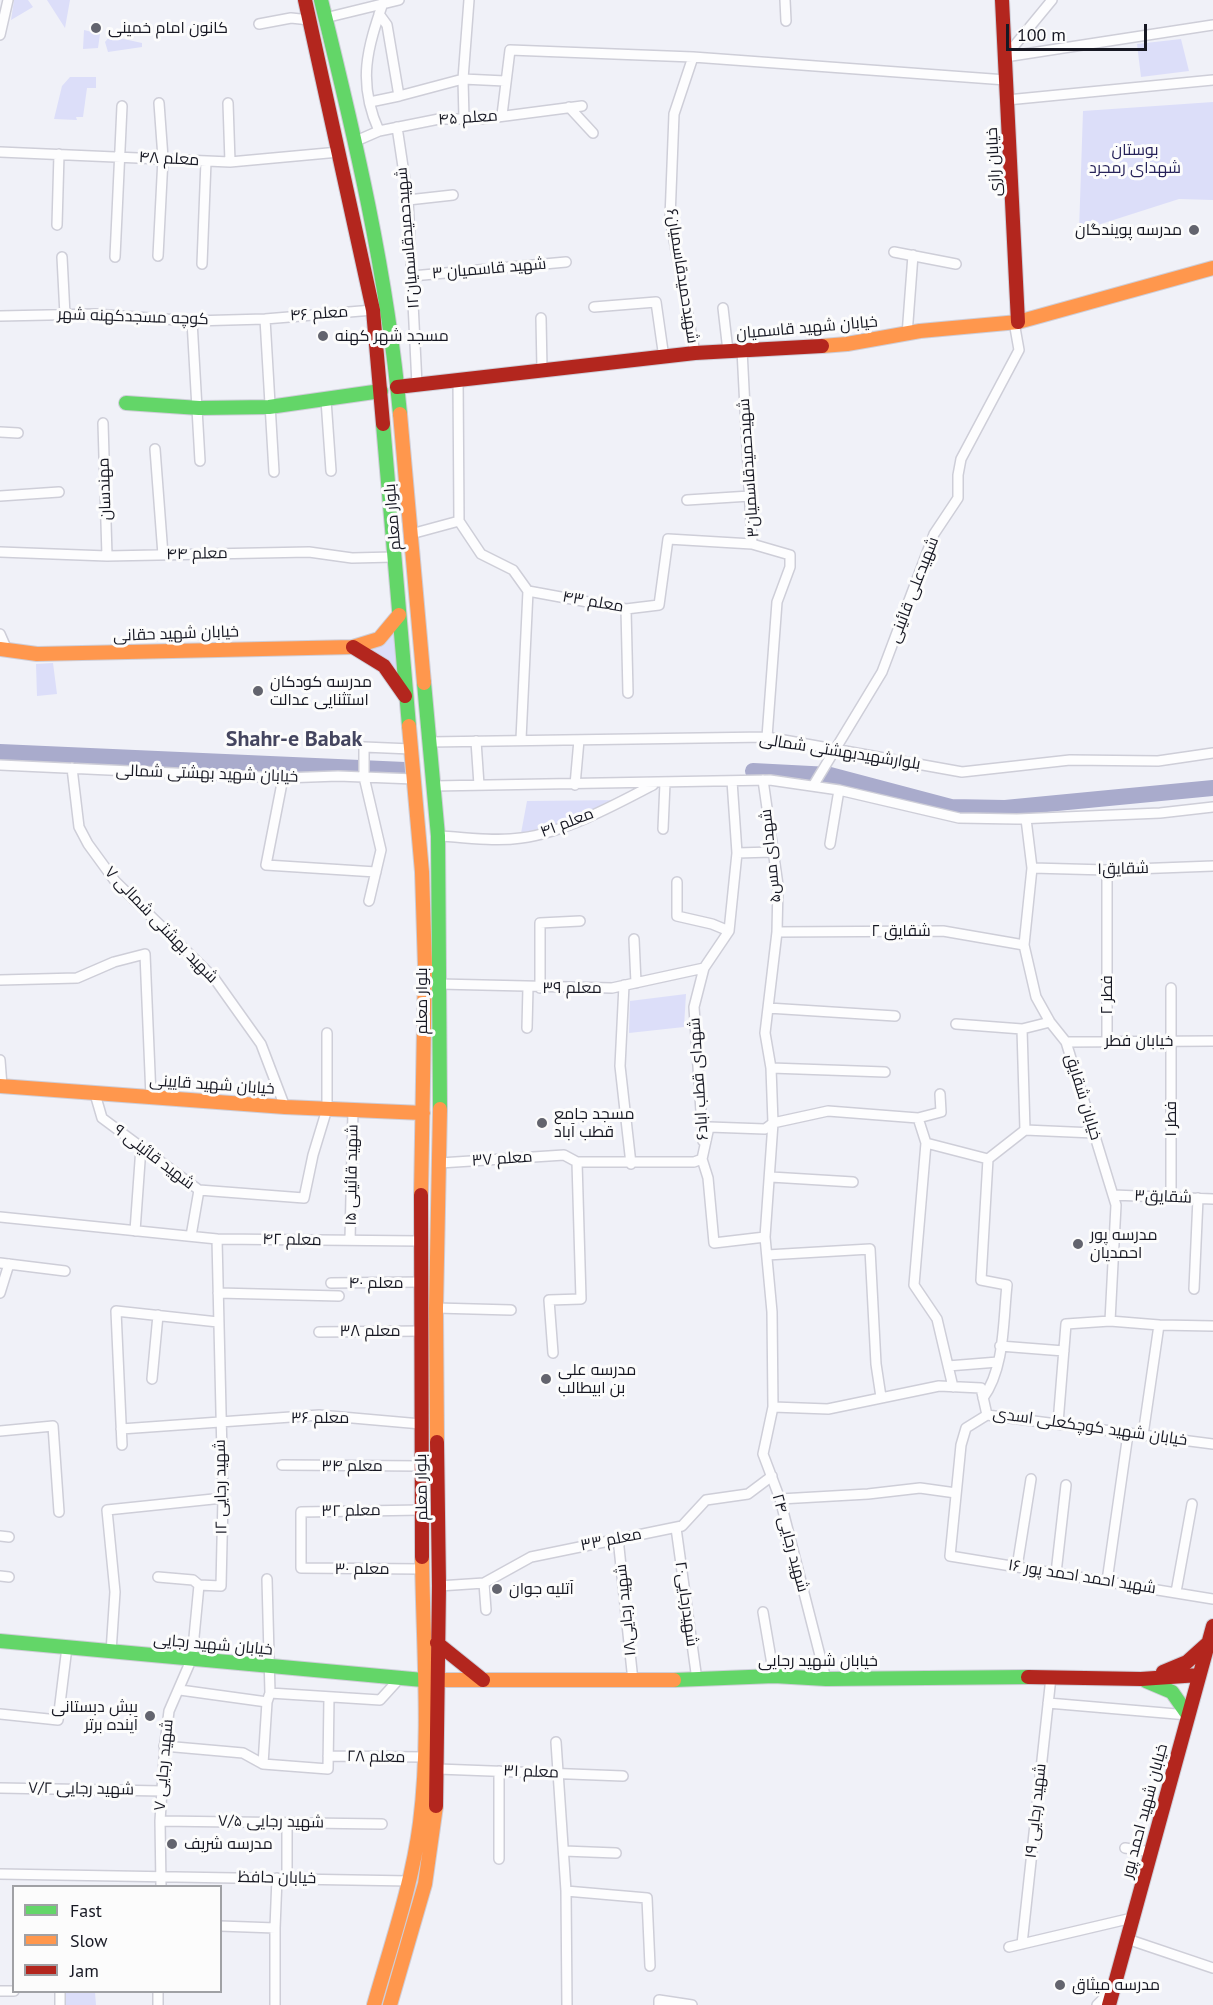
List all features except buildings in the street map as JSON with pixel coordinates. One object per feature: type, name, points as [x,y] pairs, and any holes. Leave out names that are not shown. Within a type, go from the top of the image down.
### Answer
[{"type":"main road","name":"بلوار معلم","points":[[304,0],[373,310],[422,872],[432,968],[439,984],[440,1163],[436,1308],[440,1586],[437,1643],[438,1770],[435,1824],[424,1884],[390,2005]]},
{"type":"main road","name":"بلوار معلم","points":[[321,0],[356,141],[386,291],[397,387],[438,836],[423,1113],[423,1213],[420,1241],[424,1757],[420,1822],[410,1881],[374,2005]]},
{"type":"main road","name":"خیابان رازی","points":[[1002,0],[1016,322]]},
{"type":"main road","points":[[310,20],[316,14],[325,18]]},
{"type":"main road","name":"خیابان شهید قاسمیان","points":[[381,391],[542,369],[695,353],[847,344],[920,331],[1016,322],[1213,268]]},
{"type":"main road","points":[[126,403],[199,408],[270,407],[381,391]]},
{"type":"main road","points":[[353,647],[380,639],[399,615]]},
{"type":"main road","points":[[353,647],[375,656],[393,672],[405,696]]},
{"type":"main road","name":"خیابان شهید حقانی","points":[[3,650],[37,654],[353,647]]},
{"type":"main road","name":"خیابان شهید قایینی","points":[[1,1086],[285,1107],[423,1113]]},
{"type":"main road","points":[[423,1213],[438,1210]]},
{"type":"main road","name":"خیابان شهید احمد پور","points":[[1109,2005],[1213,1626]]},
{"type":"main road","name":"خیابان شهید رجایی","points":[[0,1641],[423,1680],[633,1681],[774,1676],[826,1679],[1050,1677],[1141,1679],[1199,1676]]},
{"type":"main road","points":[[1141,1679],[1178,1668],[1209,1642]]},
{"type":"main road","points":[[437,1643],[483,1680]]},
{"type":"main road","points":[[1141,1679],[1172,1692],[1188,1715]]},
{"type":"street","points":[[0,34],[8,0]]},
{"type":"street","points":[[325,18],[383,2],[399,0]]},
{"type":"street","points":[[464,119],[463,79],[469,0]]},
{"type":"street","points":[[785,0],[786,21]]},
{"type":"street","points":[[1005,57],[1052,0]]},
{"type":"street","points":[[379,131],[365,83],[367,50],[383,2]]},
{"type":"street","points":[[379,14],[387,25],[399,96]]},
{"type":"street","points":[[259,24],[291,18],[310,20]]},
{"type":"street","points":[[1005,57],[1213,25]]},
{"type":"street","points":[[372,35],[388,34]]},
{"type":"street","points":[[502,115],[510,50],[693,57],[1006,80]]},
{"type":"street","name":"شهیدحمیدقاسمیان۶","points":[[693,57],[674,114],[670,218],[695,353]]},
{"type":"street","points":[[369,102],[463,79],[505,81]]},
{"type":"street","points":[[1007,100],[1213,80]]},
{"type":"street","points":[[158,256],[163,158],[159,103]]},
{"type":"street","points":[[228,103],[230,162]]},
{"type":"street","points":[[115,257],[122,106]]},
{"type":"street","name":"معلم ۴۵","points":[[356,141],[379,131],[439,119],[464,119],[582,106]]},
{"type":"street","points":[[569,107],[593,133]]},
{"type":"street","name":"شهیدحمیدقاسمیان۱۲","points":[[397,127],[408,200],[417,385]]},
{"type":"street","name":"معلم ۴۸","points":[[0,152],[230,162],[339,152]]},
{"type":"street","points":[[57,225],[58,154]]},
{"type":"street","points":[[202,264],[206,161]]},
{"type":"street","points":[[408,200],[453,195]]},
{"type":"street","points":[[894,252],[956,264]]},
{"type":"street","points":[[907,335],[912,255]]},
{"type":"street","points":[[62,257],[65,315]]},
{"type":"street","name":"شهید قاسمیان ۳","points":[[412,276],[566,262]]},
{"type":"street","points":[[594,308],[656,302],[664,358]]},
{"type":"street","name":"شهیدحمیدقاسمیان۳","points":[[723,308],[735,351],[750,496],[752,544],[790,555],[790,567],[777,602],[767,737]]},
{"type":"street","name":"معلم ۴۶","points":[[265,319],[373,310]]},
{"type":"street","name":"کوچه مسجدکهنه شهر","points":[[0,316],[65,315],[192,321],[265,319]]},
{"type":"street","points":[[541,318],[542,369]]},
{"type":"street","points":[[265,319],[274,472]]},
{"type":"street","points":[[192,321],[199,408],[200,461]]},
{"type":"street","name":"شهیدعلی قائینی","points":[[813,786],[837,750],[882,672],[934,534],[958,498],[961,459],[1019,350],[1016,322]]},
{"type":"street","points":[[458,379],[459,521],[481,554],[513,570],[528,591],[521,739]]},
{"type":"street","points":[[326,400],[331,471]]},
{"type":"street","name":"مهندسان","points":[[103,423],[107,556]]},
{"type":"street","points":[[0,432],[18,433]]},
{"type":"street","points":[[155,449],[163,555]]},
{"type":"street","points":[[0,496],[59,492]]},
{"type":"street","points":[[687,500],[750,496]]},
{"type":"street","points":[[411,534],[459,521]]},
{"type":"street","name":"معلم ۴۳","points":[[528,591],[626,609],[659,605],[668,539],[752,544]]},
{"type":"street","name":"معلم ۴۴","points":[[0,552],[107,556],[309,552],[352,558],[394,557]]},
{"type":"street","points":[[626,609],[628,693]]},
{"type":"street","points":[[0,633],[3,650]]},
{"type":"street","name":"بلوارشهیدبهشتی شمالی","points":[[429,742],[767,737],[962,772],[1070,760],[1158,761],[1213,753]]},
{"type":"street","points":[[575,781],[579,740]]},
{"type":"street","points":[[476,741],[479,785]]},
{"type":"street","points":[[369,900],[381,850],[364,777],[364,747],[411,749]]},
{"type":"street","name":"خیابان شهید بهشتی شمالی","points":[[0,765],[283,778],[414,779]]},
{"type":"street","name":"شهید بهشتی شمالی ۷","points":[[72,768],[79,827],[88,844],[115,881],[214,978],[261,1044],[285,1107]]},
{"type":"street","points":[[283,778],[266,865],[376,872]]},
{"type":"street","points":[[433,786],[575,781],[660,783],[763,780],[839,790],[959,818],[1026,819],[1160,813],[1213,807]]},
{"type":"street","name":"شهدای مس۵","points":[[763,780],[778,885],[777,932],[765,1033],[771,1068],[773,1123],[771,1177]]},
{"type":"street","points":[[677,882],[677,916],[712,924],[729,931],[737,854],[732,781]]},
{"type":"street","points":[[660,783],[663,829]]},
{"type":"street","name":"معلم ۴۱","points":[[438,836],[520,838],[544,833],[660,783]]},
{"type":"street","points":[[830,844],[839,790]]},
{"type":"street","name":"خیابان شقایق","points":[[1026,819],[1032,868],[1024,945],[1036,997],[1050,1022],[1066,1042],[1114,1200],[1110,1321]]},
{"type":"street","points":[[737,854],[772,852]]},
{"type":"street","name":"شقایق۱","points":[[1032,868],[1107,870],[1213,866]]},
{"type":"street","name":"فطر ۲","points":[[1107,870],[1107,1041]]},
{"type":"street","points":[[540,988],[540,923],[580,921]]},
{"type":"street","name":"شهدای قطب اباد۶","points":[[703,1158],[694,1007],[704,968],[729,931]]},
{"type":"street","name":"شقایق ۲","points":[[777,932],[943,931],[1024,945]]},
{"type":"street","points":[[634,939],[636,983]]},
{"type":"street","points":[[0,980],[77,978],[114,962],[145,954],[151,1098]]},
{"type":"street","name":"معلم ۳۹","points":[[439,984],[612,988],[704,968]]},
{"type":"street","points":[[624,985],[620,1066],[631,1164]]},
{"type":"street","points":[[527,1028],[528,987]]},
{"type":"street","name":"فطر ۱","points":[[1171,988],[1171,1197]]},
{"type":"street","points":[[768,1008],[895,1016]]},
{"type":"street","points":[[956,1024],[1022,1029],[1050,1022]]},
{"type":"street","points":[[1022,1029],[1025,1130]]},
{"type":"street","points":[[327,1033],[327,1109]]},
{"type":"street","name":"خیابان فطر","points":[[1066,1042],[1213,1041]]},
{"type":"street","points":[[0,1060],[1,1086]]},
{"type":"street","points":[[771,1068],[885,1072]]},
{"type":"street","name":"شهید قائینی ۹","points":[[95,1094],[102,1118],[199,1190],[304,1198],[313,1155],[327,1109]]},
{"type":"street","points":[[765,1237],[714,1243],[708,1178],[703,1158],[709,1127],[765,1129],[773,1123],[828,1111],[918,1118],[941,1112],[940,1095]]},
{"type":"street","name":"شهید قائینی ۱۵","points":[[350,1240],[353,1110]]},
{"type":"street","points":[[918,1118],[926,1143],[914,1286],[937,1319],[953,1387]]},
{"type":"street","points":[[983,1398],[993,1385],[998,1362],[1007,1285],[981,1280],[988,1159],[1025,1130],[1094,1133]]},
{"type":"street","points":[[926,1143],[988,1159]]},
{"type":"street","points":[[135,1231],[141,1147]]},
{"type":"street","name":"معلم ۳۷","points":[[440,1163],[564,1155],[578,1162]]},
{"type":"street","points":[[553,1353],[549,1300],[581,1299],[578,1162],[682,1163],[703,1158]]},
{"type":"street","points":[[771,1177],[853,1182]]},
{"type":"street","name":"شهید رجایی ۲۴","points":[[771,1177],[765,1237],[772,1312],[773,1407],[763,1454],[780,1499],[826,1679]]},
{"type":"street","points":[[192,1236],[199,1190]]},
{"type":"street","name":"شقایق۳","points":[[1114,1200],[1171,1197],[1213,1198]]},
{"type":"street","points":[[1194,1288],[1198,1198]]},
{"type":"street","name":"معلم ۴۲","points":[[0,1217],[217,1239],[420,1241]]},
{"type":"street","points":[[217,1239],[218,1293],[339,1296]]},
{"type":"street","points":[[767,1255],[870,1249],[876,1364],[881,1397]]},
{"type":"street","points":[[0,1293],[4,1264],[65,1271]]},
{"type":"street","name":"معلم ۴۰","points":[[331,1283],[421,1282]]},
{"type":"street","name":"شهید رجایی ۱۲","points":[[199,1585],[221,1586],[223,1498],[219,1424],[218,1293]]},
{"type":"street","points":[[436,1308],[511,1310]]},
{"type":"street","points":[[122,1445],[116,1311],[218,1322]]},
{"type":"street","points":[[152,1379],[158,1315]]},
{"type":"street","points":[[1058,1423],[1066,1324],[1110,1321],[1213,1326]]},
{"type":"street","points":[[1143,1435],[1159,1325]]},
{"type":"street","name":"معلم ۳۸","points":[[319,1332],[421,1331]]},
{"type":"street","points":[[1000,1346],[1064,1351]]},
{"type":"street","points":[[948,1366],[998,1362]]},
{"type":"street","name":"خیابان شهید کوچکعلی اسدی","points":[[773,1407],[828,1409],[939,1386],[981,1388],[987,1415],[1213,1444]]},
{"type":"street","name":"معلم ۳۶","points":[[121,1429],[219,1424],[319,1415],[422,1424]]},
{"type":"street","points":[[780,1499],[868,1494],[920,1488],[956,1493],[961,1445],[966,1428],[987,1415]]},
{"type":"street","points":[[0,1431],[53,1426],[59,1512]]},
{"type":"street","points":[[1107,1581],[1128,1434]]},
{"type":"street","name":"معلم ۳۴","points":[[282,1465],[422,1466]]},
{"type":"street","points":[[676,1528],[682,1526],[706,1500],[747,1494],[771,1476]]},
{"type":"street","points":[[1017,1567],[1031,1479]]},
{"type":"street","points":[[1056,1573],[1066,1485]]},
{"type":"street","name":"شهید احمد احمد پور ۱۶","points":[[956,1493],[950,1556],[1213,1599]]},
{"type":"street","points":[[111,1652],[115,1592],[107,1510],[223,1498]]},
{"type":"street","points":[[1176,1592],[1192,1504]]},
{"type":"street","name":"معلم ۳۲","points":[[301,1568],[301,1512],[422,1510]]},
{"type":"street","name":"معلم ۳۳","points":[[440,1586],[484,1583],[531,1557],[676,1528]]},
{"type":"street","name":"شهیدرجایی۲۰","points":[[676,1528],[697,1680]]},
{"type":"street","name":"شهید رجایی۱۸","points":[[618,1538],[633,1681]]},
{"type":"street","name":"معلم ۳۰","points":[[301,1568],[422,1569]]},
{"type":"street","points":[[158,1577],[193,1580],[199,1585],[192,1658]]},
{"type":"street","points":[[263,1764],[270,1667],[267,1579]]},
{"type":"street","points":[[484,1583],[486,1610]]},
{"type":"street","points":[[763,1612],[774,1676]]},
{"type":"street","points":[[0,1714],[58,1720],[67,1647]]},
{"type":"street","name":"شهید رجایی ۷","points":[[161,1882],[160,1821],[164,1746],[169,1711],[192,1658]]},
{"type":"street","name":"شهید رجایی ۱۹","points":[[1022,1944],[1050,1677]]},
{"type":"street","points":[[180,1690],[268,1698],[329,1697],[380,1700],[400,1678]]},
{"type":"street","points":[[164,1746],[243,1753],[263,1764],[328,1769],[329,1697]]},
{"type":"street","points":[[1048,1703],[1188,1715]]},
{"type":"street","points":[[556,1742],[566,1891],[567,2005]]},
{"type":"street","name":"معلم ۲۸","points":[[328,1756],[424,1757]]},
{"type":"street","name":"معلم ۳۱","points":[[438,1770],[623,1776]]},
{"type":"street","points":[[499,1772],[499,1858]]},
{"type":"street","name":"شهید رجایی ۷/۲","points":[[0,1788],[162,1791]]},
{"type":"street","name":"شهید رجایی ۷/۵","points":[[160,1821],[382,1824]]},
{"type":"street","points":[[275,2005],[275,1928],[287,1822]]},
{"type":"street","points":[[1125,1848],[1151,1852]]},
{"type":"street","points":[[564,1851],[616,1853]]},
{"type":"street","name":"خیابان حافظ","points":[[0,1874],[161,1882],[282,1878],[410,1881]]},
{"type":"street","points":[[566,1891],[647,1898],[650,1966]]},
{"type":"street","points":[[1009,1947],[1132,1918]]},
{"type":"street","points":[[222,1926],[275,1928]]},
{"type":"street","points":[[1127,1940],[1213,1968]]},
{"type":"street","points":[[1097,2005],[1114,1989]]},
{"type":"street","points":[[659,2003],[692,2005]]},
{"type":"green space","points":[[14,0],[28,0],[33,7],[11,20]]},
{"type":"green space","points":[[47,0],[70,0],[65,28]]},
{"type":"green space","points":[[84,30],[100,34],[98,48],[83,49]]},
{"type":"green space","points":[[110,36],[142,43],[142,47],[108,52],[105,42]]},
{"type":"green space","points":[[1181,39],[1189,71],[1141,77],[1137,44]]},
{"type":"green space","points":[[70,77],[96,77],[96,88],[87,88],[83,117],[76,117],[77,120],[54,119],[62,86]]},
{"type":"green space","name":"بوستان شهدای رمجرد","points":[[1213,102],[1213,200],[1179,199],[1079,231],[1083,111]]},
{"type":"green space","points":[[396,622],[403,689],[368,646]]},
{"type":"green space","points":[[53,663],[57,694],[37,696],[36,664]]},
{"type":"green space","points":[[623,800],[519,844],[527,801]]},
{"type":"green space","points":[[686,994],[684,1027],[629,1033],[630,1001]]},
{"type":"green space","points":[[65,1993],[95,1993],[96,2005],[65,2005]]},
{"type":"waterway","points":[[0,752],[405,770]]},
{"type":"waterway","points":[[753,771],[830,775],[951,807],[1005,808],[1213,788]]},
{"type":"traffic: fast","points":[[321,0],[358,154],[378,257],[400,414]]},
{"type":"traffic: fast","points":[[126,403],[199,408],[269,407],[381,391]]},
{"type":"traffic: fast","points":[[383,424],[409,726]]},
{"type":"traffic: fast","points":[[424,683],[438,836],[440,1109]]},
{"type":"traffic: fast","points":[[0,1641],[423,1680]]},
{"type":"traffic: fast","points":[[674,1680],[774,1676],[826,1679],[1028,1677]]},
{"type":"traffic: fast","points":[[1146,1681],[1172,1692],[1188,1715]]},
{"type":"traffic: slow","points":[[822,346],[847,344],[920,331],[1018,322],[1213,268]]},
{"type":"traffic: slow","points":[[400,414],[424,683]]},
{"type":"traffic: slow","points":[[0,649],[37,654],[353,647],[379,639],[399,615]]},
{"type":"traffic: slow","points":[[409,726],[422,872],[425,967],[421,1195]]},
{"type":"traffic: slow","points":[[0,1086],[285,1107],[423,1113]]},
{"type":"traffic: slow","points":[[437,1442],[436,1308],[440,1109]]},
{"type":"traffic: slow","points":[[374,2005],[406,1892],[420,1823],[426,1724],[422,1557]]},
{"type":"traffic: slow","points":[[438,1680],[674,1680]]},
{"type":"traffic: slow","points":[[390,2005],[425,1884],[436,1806]]},
{"type":"traffic: jam","points":[[305,0],[373,310],[383,424]]},
{"type":"traffic: jam","points":[[1002,0],[1018,322]]},
{"type":"traffic: jam","points":[[397,387],[695,353],[822,346]]},
{"type":"traffic: jam","points":[[353,647],[384,666],[405,696]]},
{"type":"traffic: jam","points":[[421,1195],[422,1557]]},
{"type":"traffic: jam","points":[[436,1806],[439,1586],[437,1442]]},
{"type":"traffic: jam","points":[[1109,2005],[1213,1626]]},
{"type":"traffic: jam","points":[[437,1643],[483,1680]]},
{"type":"traffic: jam","points":[[1163,1672],[1187,1662],[1207,1644]]},
{"type":"traffic: jam","points":[[1028,1677],[1141,1679],[1199,1675]]},
{"type":"place","name":"کانون امام خمینی","points":[[96,28]]},
{"type":"place","name":"مدرسه پویندگان","points":[[1194,230]]},
{"type":"place","name":"مسجد شهر کهنه","points":[[323,336]]},
{"type":"place","name":"مدرسه کودکان استثنایی عدالت","points":[[258,691]]},
{"type":"place","name":"مسجد جامع قطب آباد","points":[[542,1123]]},
{"type":"place","name":"مدرسه پور احمدیان","points":[[1078,1244]]},
{"type":"place","name":"مدرسه علی بن ابیطالب","points":[[546,1379]]},
{"type":"place","name":"آتلیه جوان","points":[[497,1589]]},
{"type":"place","name":"پیش دبستانی آینده برتر","points":[[150,1716]]},
{"type":"place","name":"مدرسه شریف","points":[[172,1844]]},
{"type":"place","name":"مدرسه میثاق","points":[[1060,1985]]},
{"type":"district","name":"Shahr-e Babak","points":[[294,740]]}]
